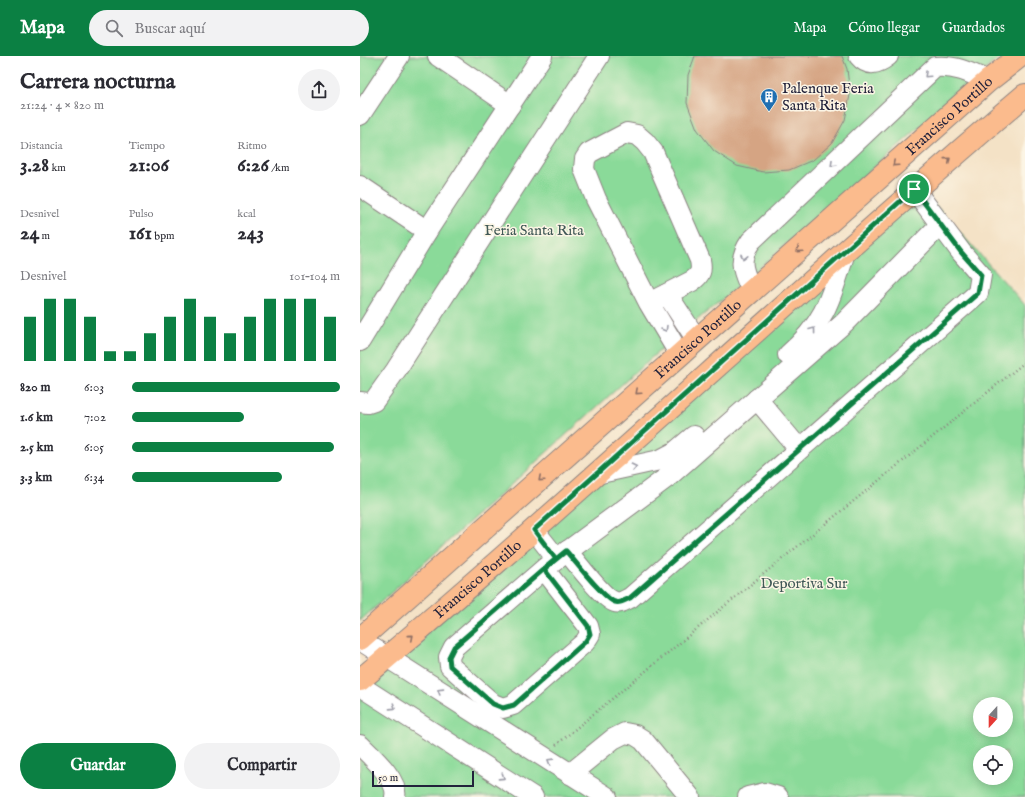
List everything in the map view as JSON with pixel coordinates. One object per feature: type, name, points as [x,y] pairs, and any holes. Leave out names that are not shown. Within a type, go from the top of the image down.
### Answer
[{"type":"main road","name":"Francisco Portillo","points":[[360,640],[1015,57]]},
{"type":"main road","name":"Francisco Portillo","points":[[360,680],[534,530],[914,189],[1025,94]]},
{"type":"lane","points":[[362,106],[399,56]]},
{"type":"lane","points":[[438,56],[510,104]]},
{"type":"lane","points":[[360,341],[427,231],[542,56]]},
{"type":"lane","points":[[360,402],[368,403],[374,401],[396,370],[599,56]]},
{"type":"lane","points":[[859,56],[864,62],[872,64],[881,62],[888,56]]},
{"type":"lane","points":[[752,292],[742,268],[742,257],[751,241],[935,67],[946,66],[964,70],[988,81]]},
{"type":"lane","points":[[650,303],[699,277],[702,269],[700,260],[653,152],[637,135],[627,133],[589,153],[585,159],[584,169],[596,199],[650,303],[680,355]]},
{"type":"lane","points":[[360,186],[427,231]]},
{"type":"lane","points":[[556,560],[615,602],[622,602],[630,598],[978,293],[981,275],[940,225],[914,189]]},
{"type":"lane","points":[[534,530],[556,560],[588,626],[590,634],[585,642],[514,705],[503,708],[493,704],[450,666],[449,657],[454,647],[556,560],[669,476],[844,323],[940,225]]},
{"type":"lane","points":[[596,474],[644,465],[660,460],[675,452],[800,344],[812,332],[820,319],[831,296],[845,252]]},
{"type":"lane","points":[[667,294],[697,340]]},
{"type":"lane","points":[[757,399],[799,449]]},
{"type":"lane","points":[[360,640],[607,797]]},
{"type":"lane","points":[[360,686],[533,797]]},
{"type":"lane","points":[[570,774],[613,739],[625,733],[635,735],[643,740],[690,797]]},
{"type":"lane","points":[[360,745],[391,778],[397,792],[396,797]]},
{"type":"lane","points":[[748,797],[765,793],[778,797]]},
{"type":"path","points":[[544,757],[569,733],[1025,362]]},
{"type":"green space","name":"Feria Santa Rita","points":[[360,56],[1001,56],[737,287],[651,358],[360,621]]},
{"type":"green space","name":"Deportiva Sur","points":[[923,191],[1025,305],[1025,797],[360,797],[360,689]]},
{"type":"building","name":"Palenque Feria Santa Rita","points":[[695,56],[842,56],[847,69],[850,95],[845,120],[832,143],[813,160],[789,170],[763,172],[737,166],[714,151],[697,129],[687,103],[688,75]]},
{"type":"place","name":"Palenque Feria Santa Rita","points":[[769,112]]},
{"type":"route","points":[[914,189],[534,530],[556,559],[544,569],[454,647],[449,657],[450,666],[493,704],[503,708],[514,705],[585,642],[590,634],[588,626],[544,569],[566,551],[606,596],[615,602],[622,602],[630,598],[978,293],[981,275],[961,252],[914,189]]}]
